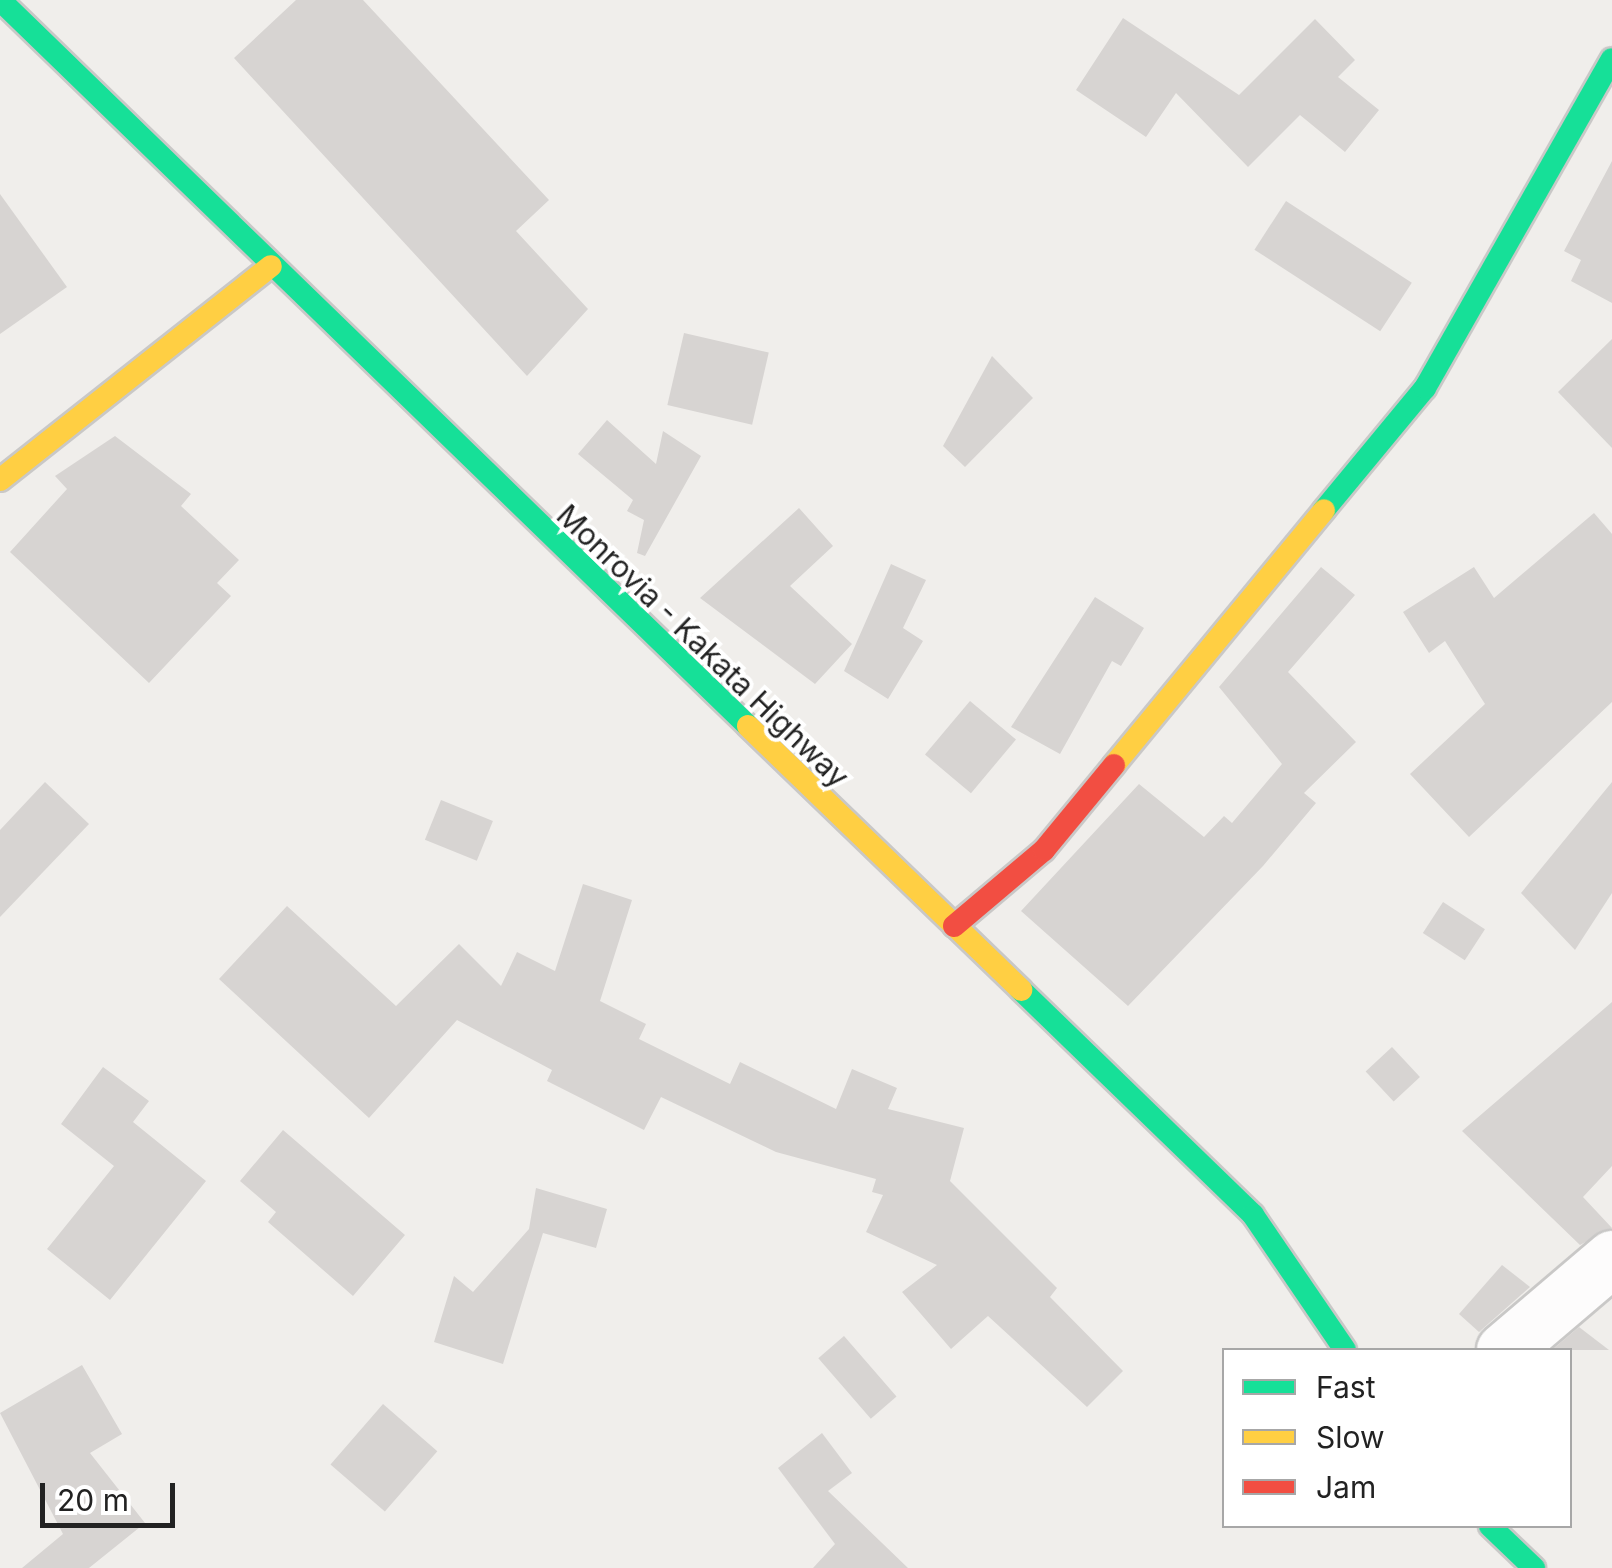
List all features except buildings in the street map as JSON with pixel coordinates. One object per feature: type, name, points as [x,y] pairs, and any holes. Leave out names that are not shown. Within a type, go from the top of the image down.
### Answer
[{"type":"main road","name":"Monrovia - Kakata Highway","points":[[0,0],[1252,1215],[1344,1348]]},
{"type":"main road","points":[[954,926],[1044,850],[1426,388],[1612,59]]},
{"type":"main road","points":[[0,480],[272,266]]},
{"type":"main road","points":[[1492,1528],[1534,1568]]},
{"type":"street","points":[[1506,1348],[1612,1258]]},
{"type":"traffic: fast","points":[[0,0],[748,726]]},
{"type":"traffic: fast","points":[[1324,510],[1425,388],[1612,59]]},
{"type":"traffic: fast","points":[[1021,990],[1253,1215],[1344,1348]]},
{"type":"traffic: fast","points":[[1492,1528],[1534,1568]]},
{"type":"traffic: slow","points":[[0,480],[271,266]]},
{"type":"traffic: slow","points":[[1114,765],[1324,510]]},
{"type":"traffic: slow","points":[[748,726],[1021,990]]},
{"type":"traffic: jam","points":[[954,926],[1044,850],[1114,765]]}]
